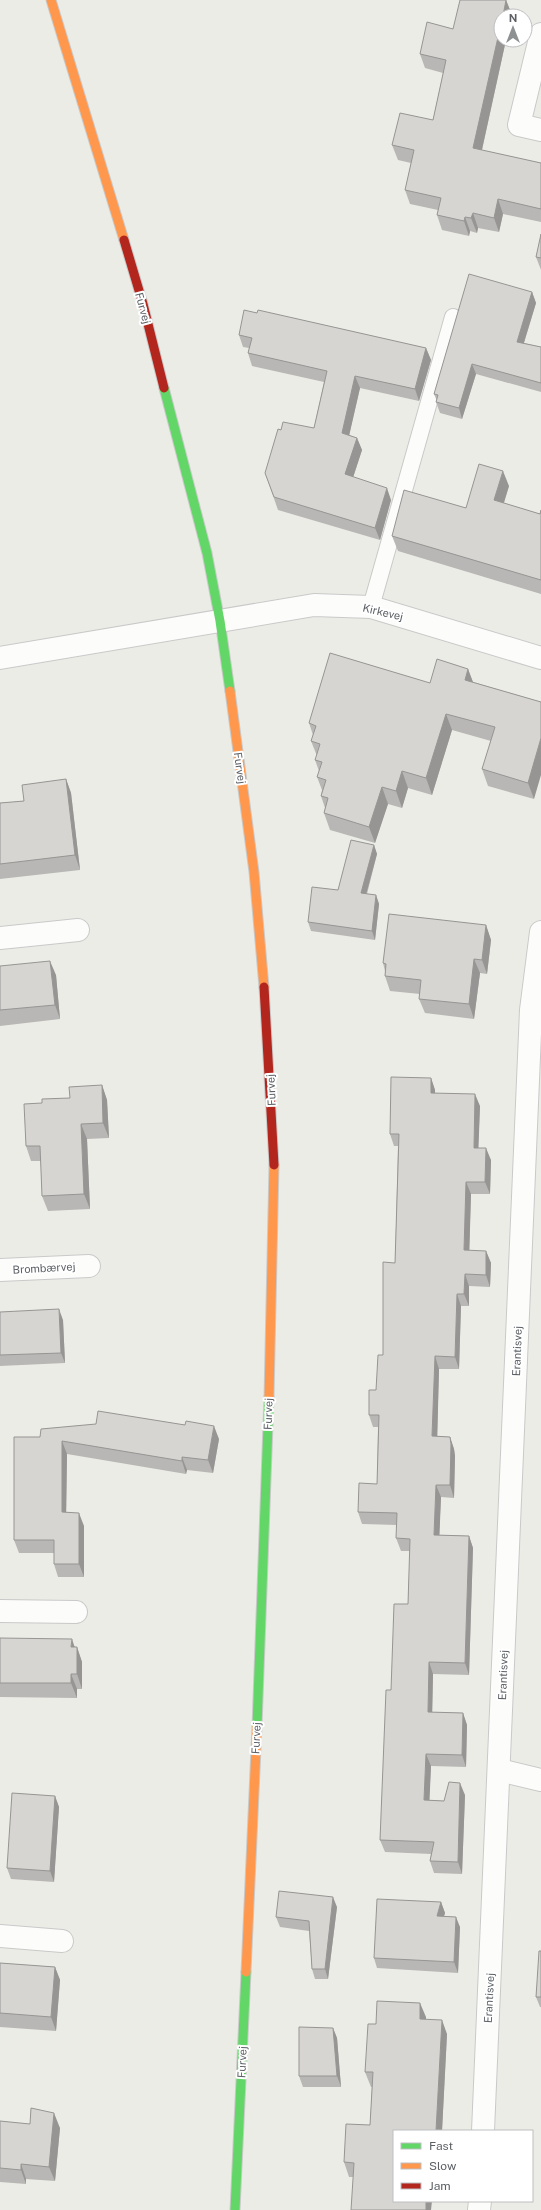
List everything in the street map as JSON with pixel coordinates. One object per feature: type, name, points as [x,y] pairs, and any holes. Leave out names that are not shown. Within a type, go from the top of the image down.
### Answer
[{"type":"main road","name":"Furvej","points":[[51,0],[143,304],[207,553],[220,621],[254,872],[267,1017],[275,1176],[261,1627],[235,2210]]},
{"type":"street","points":[[541,34],[519,125],[541,130]]},
{"type":"street","name":"Kirkevej","points":[[220,621],[314,605],[371,607],[541,658]]},
{"type":"street","points":[[0,658],[220,621]]},
{"type":"street","points":[[0,938],[78,930]]},
{"type":"street","name":"Erantisvej","points":[[483,2130],[531,1010],[541,932]]},
{"type":"street","name":"Brombærvej","points":[[0,1270],[89,1266]]},
{"type":"street","points":[[0,1611],[76,1612]]},
{"type":"street","points":[[499,1770],[541,1780]]},
{"type":"street","points":[[0,1936],[62,1941]]},
{"type":"lane","points":[[371,607],[453,317]]},
{"type":"building","points":[[460,0],[506,0],[504,8],[493,8],[493,48],[496,48],[473,148],[541,163],[541,209],[498,199],[494,218],[473,213],[471,218],[465,217],[464,221],[437,215],[441,198],[405,190],[414,150],[392,145],[400,113],[433,120],[446,60],[420,54],[427,22],[453,29]]},
{"type":"building","points":[[541,234],[541,258],[536,257]]},
{"type":"building","points":[[469,274],[532,292],[517,342],[541,347],[541,383],[472,364],[459,408],[436,402],[438,395],[434,394]]},
{"type":"building","points":[[244,310],[257,313],[258,310],[426,348],[415,389],[355,376],[342,433],[357,438],[345,474],[387,488],[375,528],[274,497],[265,473],[278,429],[281,430],[283,422],[314,428],[327,371],[248,353],[252,338],[239,335]]},
{"type":"building","points":[[479,464],[503,471],[494,500],[540,514],[541,510],[541,580],[392,536],[404,490],[466,508]]},
{"type":"building","points":[[330,653],[430,683],[437,659],[468,669],[465,680],[541,702],[541,738],[528,783],[482,769],[495,727],[446,714],[426,778],[402,771],[396,791],[382,787],[369,827],[324,813],[328,798],[321,796],[326,780],[317,777],[322,762],[315,760],[320,744],[311,741],[316,726],[309,723]]},
{"type":"building","points":[[66,779],[75,855],[0,864],[0,803],[24,801],[22,785]]},
{"type":"building","points":[[351,840],[374,845],[361,893],[376,895],[372,931],[308,922],[312,887],[338,890]]},
{"type":"building","points":[[389,914],[486,925],[482,960],[474,959],[469,1004],[419,999],[421,980],[385,976],[386,964],[383,963]]},
{"type":"building","points":[[50,961],[55,1005],[0,1010],[0,966]]},
{"type":"building","points":[[391,1077],[431,1078],[431,1093],[475,1094],[474,1148],[486,1148],[485,1182],[466,1182],[464,1250],[486,1251],[486,1275],[465,1274],[464,1294],[457,1294],[455,1357],[435,1356],[432,1436],[450,1437],[451,1444],[450,1485],[436,1485],[434,1535],[469,1536],[465,1663],[429,1662],[428,1712],[463,1713],[462,1755],[426,1754],[424,1800],[444,1801],[449,1782],[460,1783],[458,1862],[430,1861],[434,1842],[380,1840],[386,1690],[391,1690],[394,1604],[408,1604],[410,1539],[396,1538],[397,1513],[358,1512],[359,1483],[377,1484],[379,1415],[369,1415],[369,1390],[376,1390],[378,1355],[383,1355],[383,1262],[395,1263],[399,1134],[390,1134]]},
{"type":"building","points":[[102,1085],[103,1123],[81,1124],[84,1194],[42,1196],[40,1146],[26,1146],[24,1104],[42,1103],[42,1099],[70,1098],[69,1087]]},
{"type":"building","points":[[59,1309],[61,1353],[0,1355],[0,1312]]},
{"type":"building","points":[[98,1411],[185,1425],[186,1421],[214,1426],[208,1460],[182,1457],[182,1461],[62,1441],[62,1512],[79,1513],[79,1564],[54,1564],[54,1540],[14,1540],[14,1437],[40,1437],[41,1429],[96,1424]]},
{"type":"building","points":[[0,1638],[72,1639],[71,1647],[77,1647],[77,1674],[71,1674],[71,1683],[0,1683]]},
{"type":"building","points":[[12,1793],[55,1796],[50,1871],[7,1868]]},
{"type":"building","points":[[279,1891],[333,1897],[325,1969],[312,1969],[309,1921],[276,1917]]},
{"type":"building","points":[[377,1899],[441,1902],[437,1916],[456,1917],[454,1962],[374,1958]]},
{"type":"building","points":[[539,1951],[541,1951],[541,1997],[536,1997]]},
{"type":"building","points":[[0,1963],[55,1967],[51,2017],[0,2013]]},
{"type":"building","points":[[377,2001],[420,2003],[420,2019],[442,2020],[436,2130],[393,2130],[393,2202],[426,2202],[426,2210],[351,2210],[354,2163],[344,2162],[346,2124],[370,2125],[373,2072],[365,2072],[368,2024],[376,2024]]},
{"type":"building","points":[[299,2027],[333,2028],[337,2076],[299,2076]]},
{"type":"building","points":[[31,2108],[54,2113],[49,2167],[21,2164],[21,2170],[0,2168],[0,2121],[30,2124]]},
{"type":"traffic: fast","points":[[164,388],[207,553],[220,621],[230,691]]},
{"type":"traffic: fast","points":[[257,1726],[269,1397]]},
{"type":"traffic: fast","points":[[235,2210],[246,1972]]},
{"type":"traffic: slow","points":[[51,0],[124,240]]},
{"type":"traffic: slow","points":[[230,691],[254,872],[264,987]]},
{"type":"traffic: slow","points":[[269,1397],[274,1165]]},
{"type":"traffic: slow","points":[[246,1972],[257,1726]]},
{"type":"traffic: jam","points":[[124,240],[143,304],[164,388]]},
{"type":"traffic: jam","points":[[264,987],[274,1165]]}]
